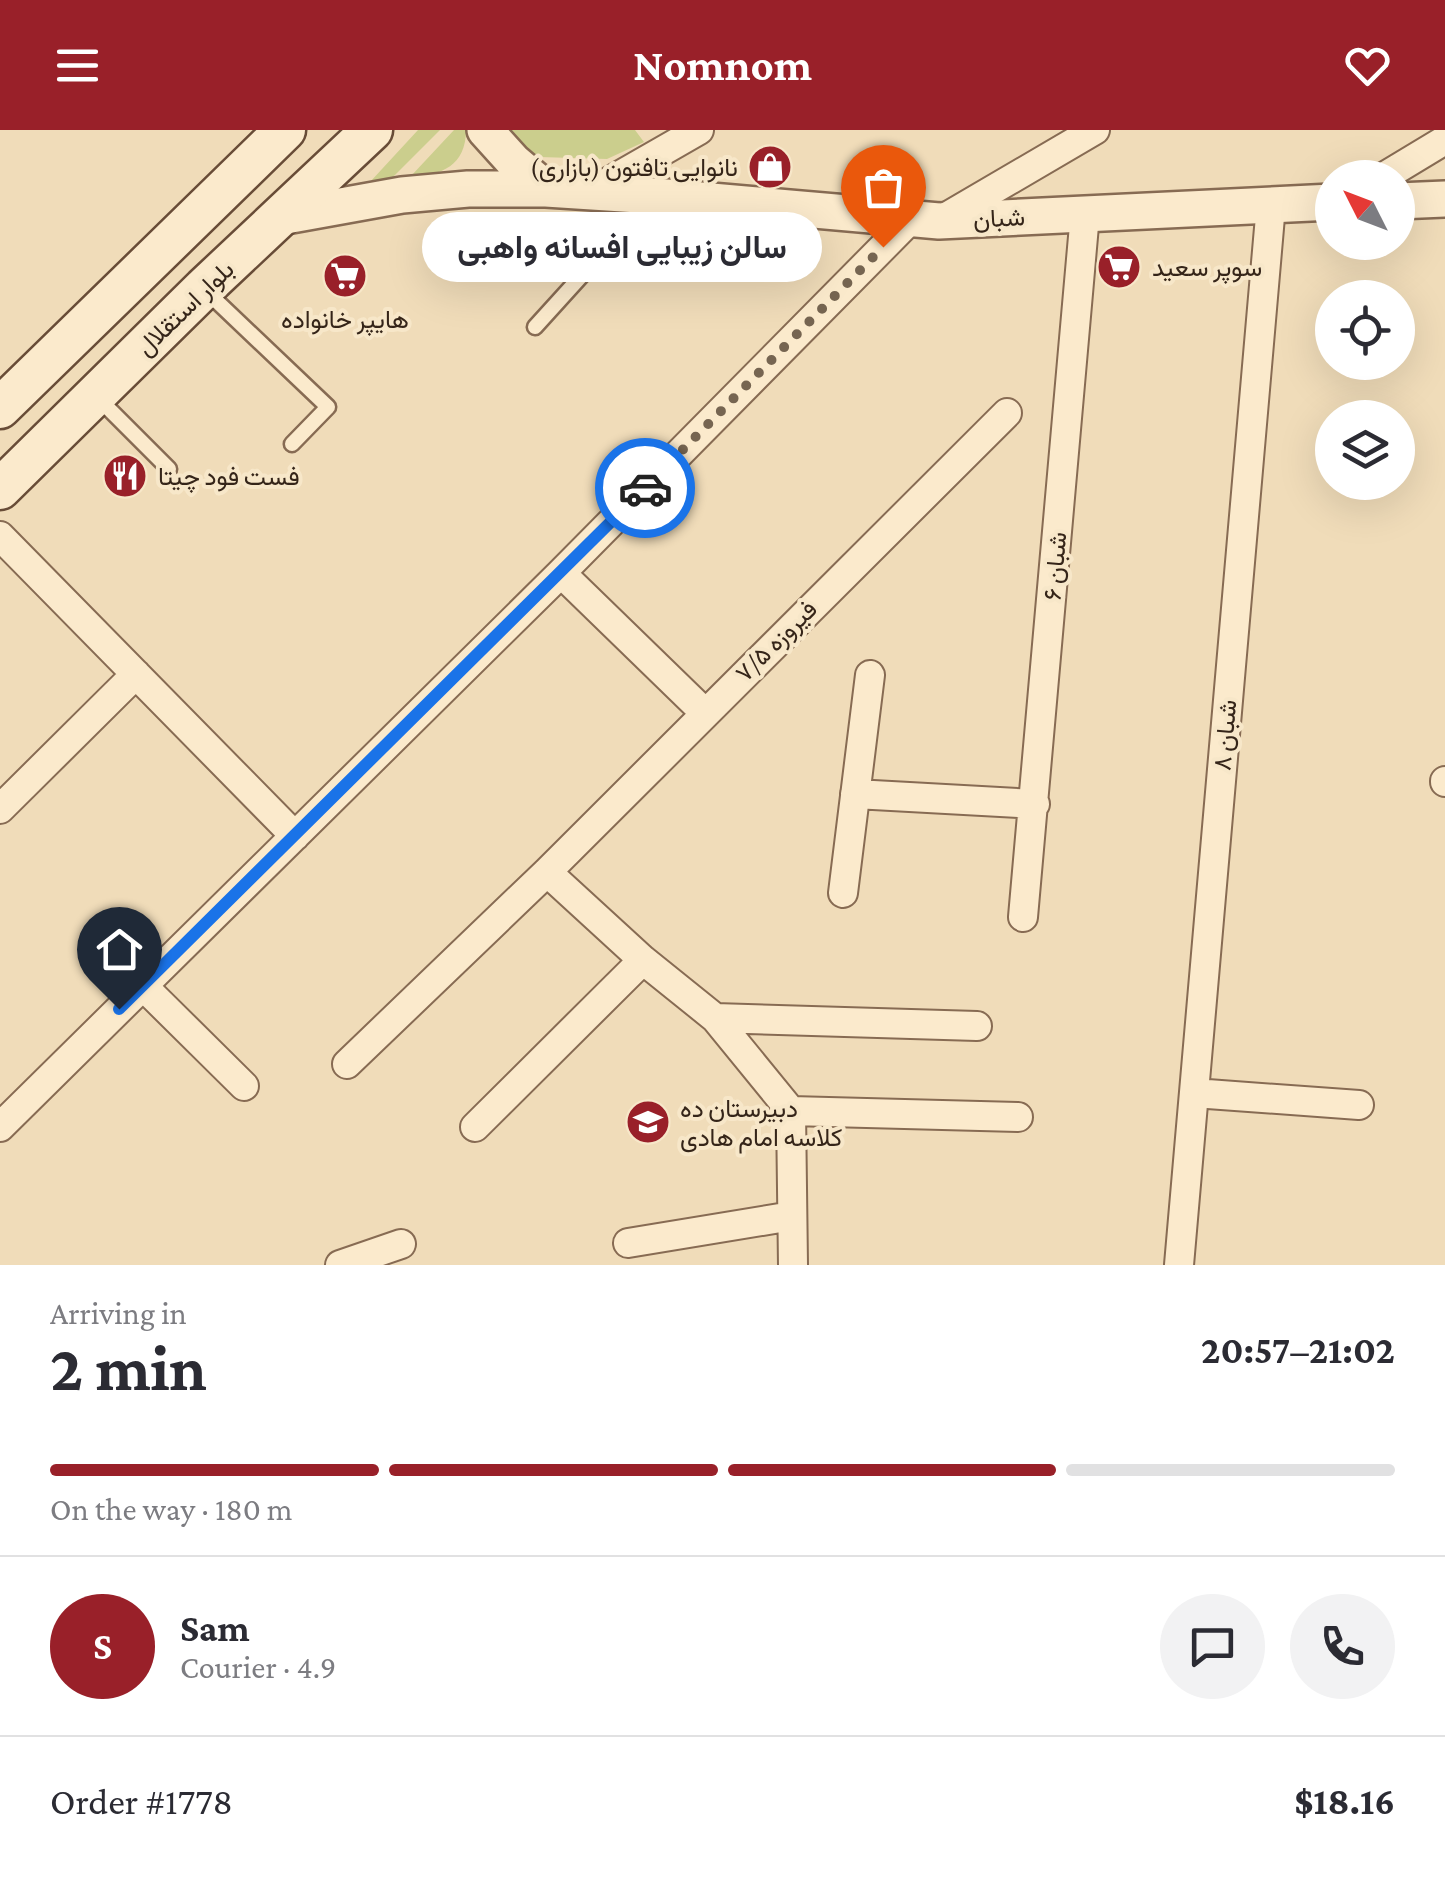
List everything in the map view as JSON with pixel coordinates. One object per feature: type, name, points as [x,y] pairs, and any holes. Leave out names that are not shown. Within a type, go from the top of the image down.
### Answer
[{"type":"main road","points":[[0,408],[285,130]]},
{"type":"main road","name":"بلوار استقلال","points":[[0,488],[372,130]]},
{"type":"main road","points":[[93,317],[133,358]]},
{"type":"street","points":[[485,130],[546,189]]},
{"type":"street","points":[[591,192],[699,130]]},
{"type":"street","points":[[0,1128],[561,572],[924,220],[1095,130]]},
{"type":"street","points":[[1412,160],[1445,140]]},
{"type":"street","name":"شبان","points":[[280,217],[468,189],[654,196],[924,220],[1315,203]]},
{"type":"street","points":[[1415,200],[1445,200]]},
{"type":"street","name":"۸ شبان","points":[[1180,1265],[1271,205]]},
{"type":"street","name":"۶ شبان","points":[[1023,917],[1085,214]]},
{"type":"street","name":"۷/۵ فیروزه","points":[[347,1064],[547,872],[1008,413]]},
{"type":"street","points":[[0,536],[295,836]]},
{"type":"street","points":[[561,572],[704,712]]},
{"type":"street","points":[[0,809],[136,674]]},
{"type":"street","points":[[843,893],[870,675]]},
{"type":"street","points":[[855,794],[1034,804]]},
{"type":"street","points":[[547,872],[643,960],[716,1018],[791,1111],[793,1265]]},
{"type":"street","points":[[475,1128],[643,960]]},
{"type":"street","points":[[143,986],[244,1086]]},
{"type":"street","points":[[716,1018],[976,1026]]},
{"type":"street","points":[[1194,1093],[1359,1105]]},
{"type":"street","points":[[791,1111],[1018,1117]]},
{"type":"street","points":[[628,1242],[792,1216]]},
{"type":"street","points":[[340,1265],[401,1244]]},
{"type":"lane","points":[[535,327],[654,196]]},
{"type":"lane","points":[[204,288],[328,407],[292,444]]},
{"type":"lane","points":[[96,395],[169,469]]},
{"type":"green space","points":[[418,130],[440,130],[391,179],[370,182]]},
{"type":"green space","points":[[454,130],[466,130],[457,160],[442,171],[411,176]]},
{"type":"green space","points":[[510,130],[635,130],[644,142],[607,159],[539,157],[523,147]]},
{"type":"way so far","points":[[645,488],[883,247]]},
{"type":"place","name":"نانوایی تافتون (بازاری)","points":[[770,167]]},
{"type":"place","name":"سالن زیبایی افسانه واهبی","points":[[883,247]]},
{"type":"place","name":"سوپر سعید","points":[[1119,267]]},
{"type":"place","name":"هایپر خانواده","points":[[345,276]]},
{"type":"place","name":"فست فود چیتا","points":[[125,476]]},
{"type":"place","name":"دبیرستان ده کلاسه امام هادی","points":[[648,1122]]},
{"type":"route","points":[[119,1009],[645,488]]}]
